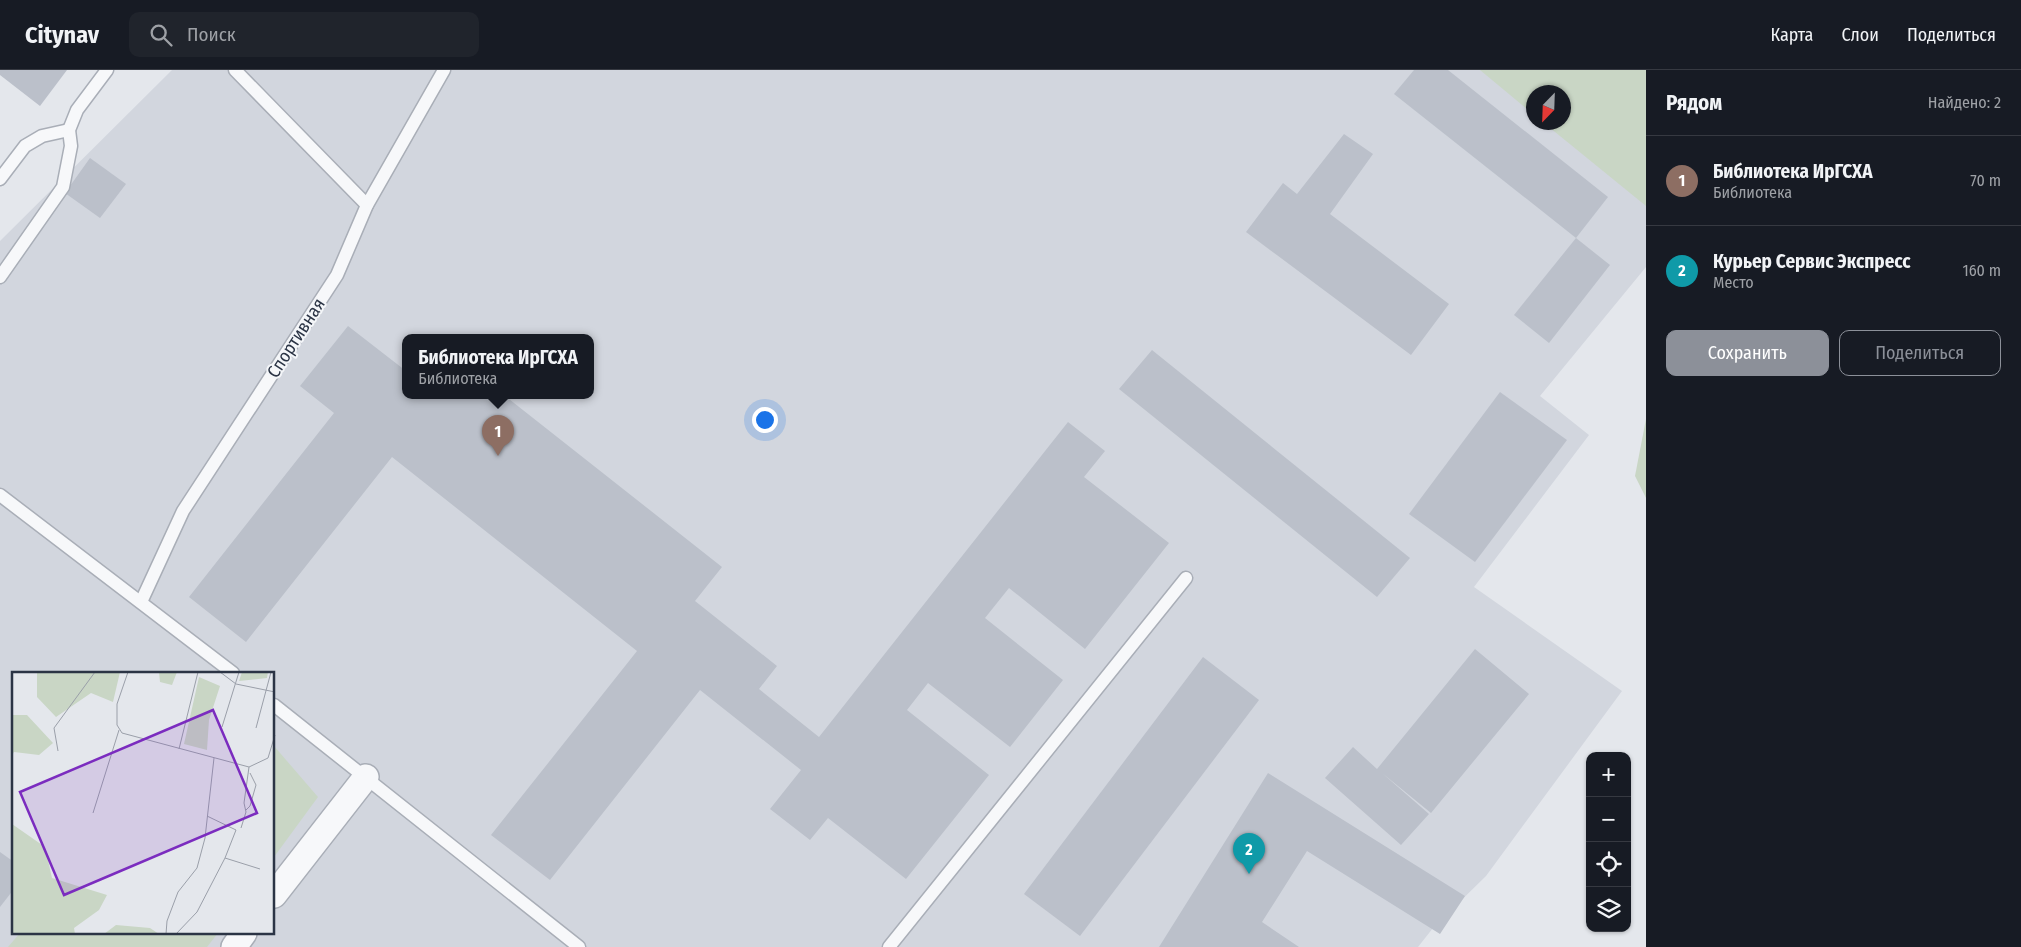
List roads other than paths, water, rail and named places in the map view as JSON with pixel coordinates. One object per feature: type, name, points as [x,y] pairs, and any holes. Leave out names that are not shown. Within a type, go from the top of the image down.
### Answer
[{"type":"street","points":[[275,894],[366,777]]},
{"type":"street","points":[[234,947],[243,934]]},
{"type":"lane","points":[[0,277],[63,187],[71,146],[70,130],[77,110],[107,70]]},
{"type":"lane","points":[[235,70],[367,205]]},
{"type":"lane","name":"Спортивная","points":[[141,602],[183,511],[337,275],[367,205],[444,70]]},
{"type":"lane","points":[[0,179],[25,146],[42,136],[70,130]]},
{"type":"lane","points":[[0,495],[232,672]]},
{"type":"lane","points":[[889,947],[1186,578]]},
{"type":"lane","points":[[275,706],[579,947]]},
{"type":"place","name":"Библиотека ИрГСХА","points":[[498,456]]},
{"type":"place","name":"Курьер Сервис Экспресс","points":[[1249,874]]}]
